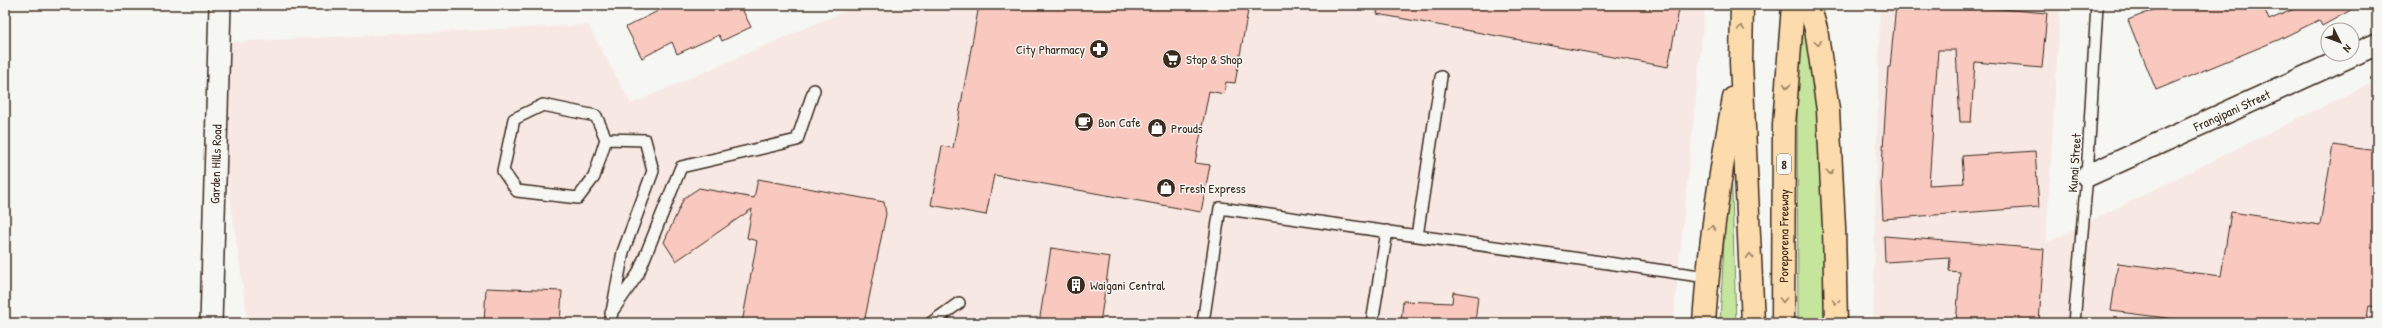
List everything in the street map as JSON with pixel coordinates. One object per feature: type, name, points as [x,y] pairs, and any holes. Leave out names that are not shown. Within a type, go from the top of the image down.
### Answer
[{"type":"highway","points":[[1742,5],[1740,62],[1753,323]]},
{"type":"highway","name":"Poreporena Freeway","points":[[1783,323],[1784,125],[1793,5]]},
{"type":"highway","points":[[1809,5],[1816,29],[1828,110],[1834,227],[1836,323]]},
{"type":"highway","points":[[1704,323],[1707,276],[1718,179],[1740,62]]},
{"type":"street","name":"Garden Hills Road","points":[[211,323],[220,5]]},
{"type":"street","name":"Frangipani Street","points":[[2088,176],[2377,44]]},
{"type":"lane","name":"Kunai Street","points":[[2074,323],[2088,176],[2097,5]]},
{"type":"lane","points":[[1417,236],[1441,77]]},
{"type":"lane","points":[[610,318],[638,274],[681,167],[797,140],[814,90]]},
{"type":"lane","points":[[543,104],[596,116],[606,139],[594,177],[578,198],[517,191],[503,171],[514,119],[543,104]]},
{"type":"lane","points":[[606,139],[645,140],[653,171],[623,252],[610,318]]},
{"type":"lane","points":[[1203,323],[1220,208],[1707,276]]},
{"type":"lane","points":[[1372,323],[1387,232]]},
{"type":"lane","points":[[931,323],[959,303]]},
{"type":"shaded area","points":[[859,5],[1705,5],[1673,323],[248,323],[208,43],[588,25],[631,104]]},
{"type":"shaded area","points":[[1880,5],[2060,7],[2046,243],[2377,80],[2377,323],[1873,323]]},
{"type":"green space","points":[[1809,22],[1815,72],[1829,323],[1798,323],[1797,91],[1803,26]]},
{"type":"green space","points":[[1731,160],[1736,323],[1720,323],[1727,180]]},
{"type":"building","points":[[656,5],[740,5],[751,27],[722,41],[719,35],[677,54],[672,42],[642,58],[626,27],[658,11]]},
{"type":"building","points":[[979,5],[1017,5],[1044,10],[1045,5],[1249,5],[1235,83],[1226,82],[1224,94],[1209,91],[1195,163],[1210,165],[1201,212],[994,175],[986,215],[931,205],[942,146],[953,148]]},
{"type":"building","points":[[1378,5],[1680,5],[1668,67],[1377,14]]},
{"type":"building","points":[[1896,5],[1954,5],[2047,13],[2042,68],[1975,62],[1971,122],[1960,122],[1956,50],[1938,50],[1929,185],[1964,183],[1962,156],[2035,151],[2039,207],[1883,219],[1881,183],[1888,67],[1890,67]]},
{"type":"building","points":[[2166,5],[2263,5],[2269,20],[2303,5],[2360,5],[2329,22],[2320,22],[2319,20],[2278,40],[2156,90],[2128,20]]},
{"type":"building","points":[[2333,145],[2377,151],[2377,307],[2369,306],[2366,323],[2206,323],[2111,311],[2118,263],[2221,276],[2231,212],[2320,225]]},
{"type":"building","points":[[758,179],[884,202],[886,214],[864,323],[742,323],[757,241],[747,238],[752,209],[676,261],[664,242],[684,198],[699,188],[754,198]]},
{"type":"building","points":[[1884,236],[2044,249],[2039,323],[1956,323],[1960,272],[1949,271],[1950,258],[1885,262]]},
{"type":"building","name":"Waigani Central","points":[[1051,248],[1110,257],[1100,323],[1039,323]]},
{"type":"building","points":[[486,288],[562,291],[560,323],[484,323]]},
{"type":"building","points":[[1453,292],[1478,296],[1475,323],[1401,323],[1403,301],[1452,303]]},
{"type":"place","name":"City Pharmacy","points":[[1099,49]]},
{"type":"place","name":"Stop & Shop","points":[[1172,59]]},
{"type":"place","name":"Bon Cafe","points":[[1084,122]]},
{"type":"place","name":"Prouds","points":[[1157,128]]},
{"type":"place","name":"Fresh Express","points":[[1166,188]]},
{"type":"place","name":"Waigani Central","points":[[1076,285]]}]
